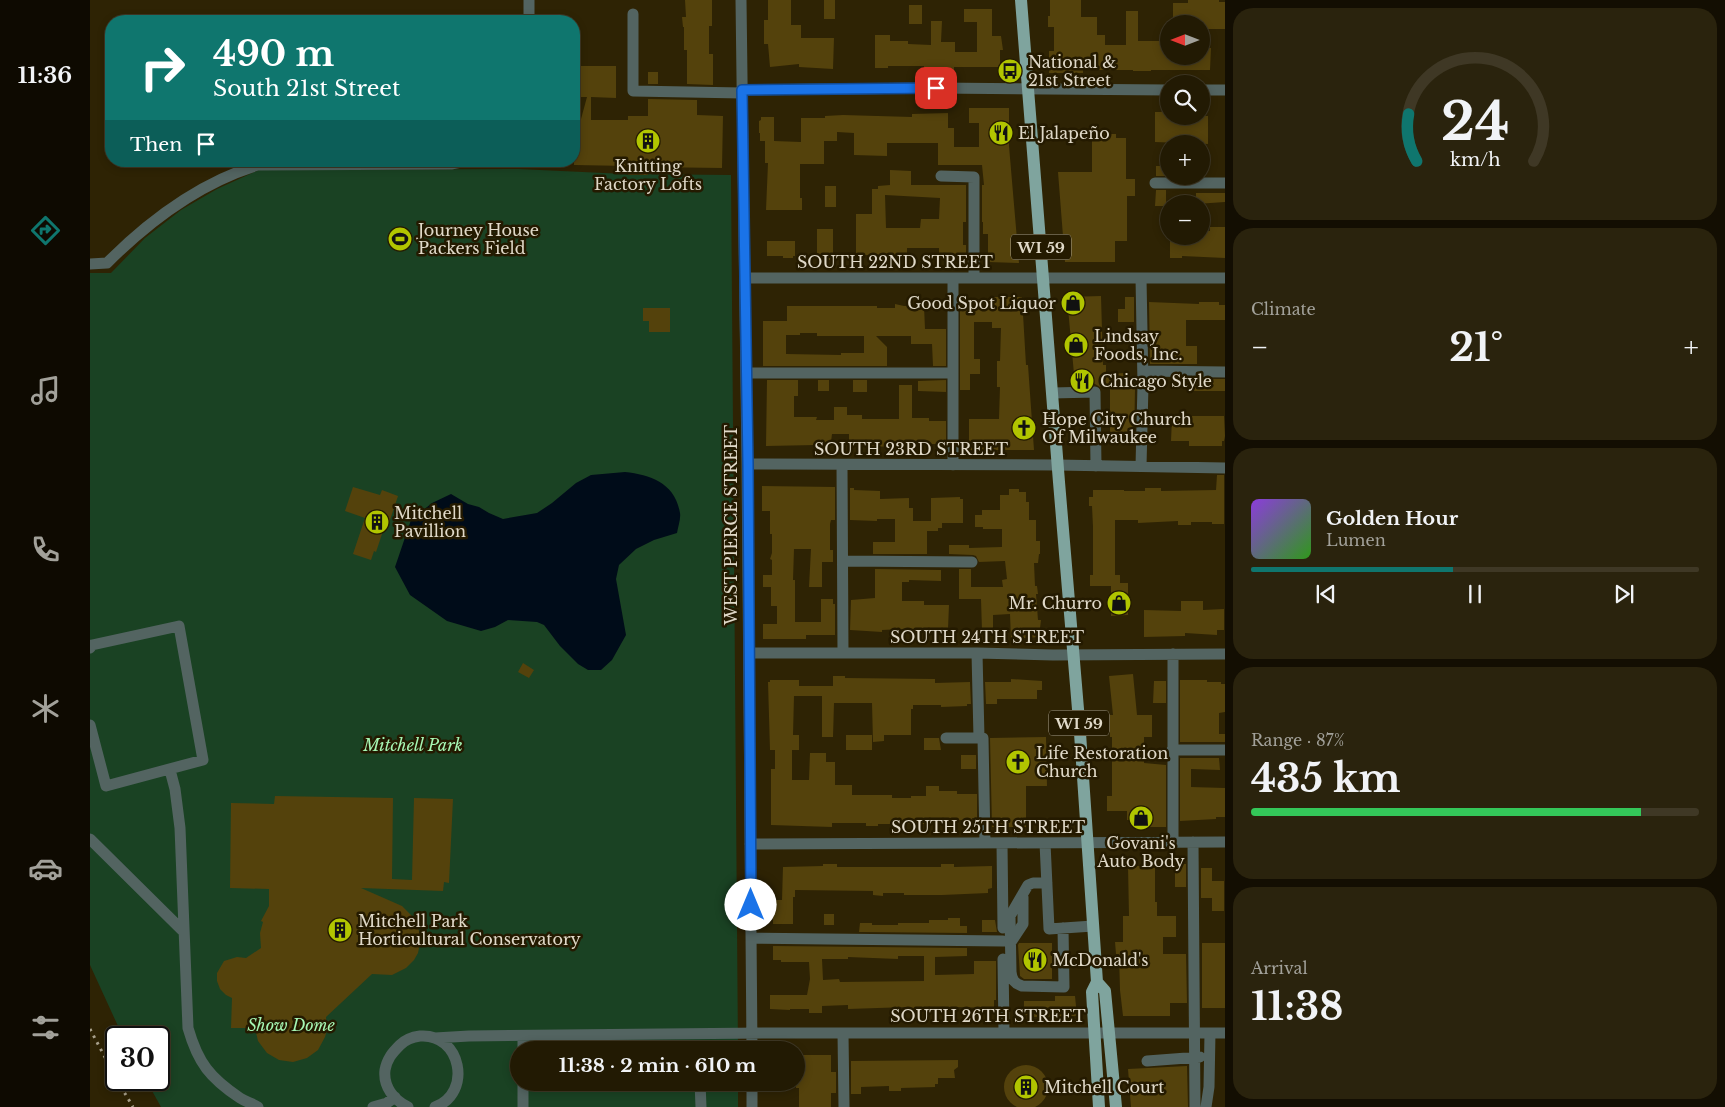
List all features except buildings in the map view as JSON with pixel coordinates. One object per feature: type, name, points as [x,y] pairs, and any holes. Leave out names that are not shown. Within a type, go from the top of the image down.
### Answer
[{"type":"main road","name":"WI 59","points":[[1021,0],[1097,982],[1092,992],[1100,1107]]},
{"type":"main road","name":"WI 59","points":[[1097,982],[1105,991],[1116,1107]]},
{"type":"street","points":[[528,15],[529,0]]},
{"type":"street","name":"WEST PIERCE STREET","points":[[741,0],[748,464],[751,1041]]},
{"type":"street","points":[[633,14],[633,92],[936,88],[1160,90]]},
{"type":"street","points":[[1210,90],[1225,90]]},
{"type":"street","points":[[90,264],[107,263],[134,236],[161,215],[199,190],[235,172],[251,167]]},
{"type":"street","points":[[941,176],[974,177],[974,278]]},
{"type":"street","points":[[1155,183],[1225,183]]},
{"type":"street","name":"SOUTH 22ND STREET","points":[[745,278],[1225,278]]},
{"type":"street","points":[[953,278],[953,465]]},
{"type":"street","points":[[1141,278],[1143,371],[1141,466]]},
{"type":"street","points":[[1143,371],[1225,372]]},
{"type":"street","points":[[746,373],[953,372]]},
{"type":"street","points":[[1052,393],[1096,392],[1096,466]]},
{"type":"street","name":"SOUTH 23RD STREET","points":[[748,464],[1057,465],[1225,468]]},
{"type":"street","points":[[842,465],[843,653]]},
{"type":"street","points":[[842,561],[972,562]]},
{"type":"street","points":[[90,648],[92,645],[179,626],[203,760],[106,786],[90,725]]},
{"type":"street","name":"SOUTH 24TH STREET","points":[[749,653],[1225,654]]},
{"type":"street","points":[[976,653],[978,738]]},
{"type":"street","points":[[1173,654],[1173,843]]},
{"type":"street","points":[[946,738],[983,738],[985,843]]},
{"type":"street","points":[[1172,750],[1225,750]]},
{"type":"street","points":[[170,770],[175,789],[180,828],[188,1028],[199,1058],[215,1079],[242,1100],[258,1107]]},
{"type":"street","points":[[90,839],[184,932]]},
{"type":"street","points":[[1193,842],[1195,1107]]},
{"type":"street","name":"SOUTH 25TH STREET","points":[[750,844],[1225,842]]},
{"type":"street","points":[[1002,843],[1007,942],[1012,979],[1016,984],[1022,986],[1064,987],[1063,928]]},
{"type":"street","points":[[1045,843],[1049,929],[1093,926]]},
{"type":"street","points":[[1004,1032],[1007,942],[1010,916],[1028,885],[1047,883]]},
{"type":"street","points":[[751,938],[1007,942]]},
{"type":"street","points":[[1206,1107],[1209,1087],[1210,1032]]},
{"type":"street","name":"SOUTH 26TH STREET","points":[[395,1097],[387,1084],[386,1064],[390,1055],[404,1040],[414,1036],[435,1038],[751,1033],[1225,1032]]},
{"type":"street","points":[[843,1033],[844,1107]]},
{"type":"street","points":[[700,1034],[700,1041]]},
{"type":"street","points":[[435,1107],[448,1099],[454,1091],[458,1082],[457,1062],[459,1047],[463,1040],[470,1036]]},
{"type":"street","points":[[522,1036],[522,1041]]},
{"type":"street","points":[[435,1038],[453,1052],[457,1062]]},
{"type":"street","points":[[1147,1061],[1210,1056]]},
{"type":"street","points":[[454,1091],[455,1107]]},
{"type":"street","points":[[523,1091],[523,1107]]},
{"type":"street","points":[[700,1091],[700,1107]]},
{"type":"street","points":[[752,1091],[752,1107]]},
{"type":"street","points":[[373,1107],[387,1103],[395,1097],[408,1107]]},
{"type":"green space","name":"Mitchell Park","points":[[519,169],[625,174],[731,175],[738,1041],[510,1041],[510,1091],[738,1091],[738,1107],[161,1107],[152,1091],[170,1091],[170,1026],[118,1026],[90,965],[90,273],[111,273],[145,238],[181,210],[217,189],[259,170]]},
{"type":"water","points":[[625,472],[644,475],[660,482],[673,494],[680,518],[677,533],[654,540],[636,549],[619,565],[616,579],[626,635],[612,660],[601,670],[588,670],[578,664],[560,646],[544,625],[537,622],[508,620],[495,627],[481,631],[447,621],[410,595],[395,567],[411,520],[432,503],[451,494],[468,504],[479,507],[503,519],[537,513],[576,483],[591,475]]},
{"type":"railway","points":[[90,1029],[105,1057]]},
{"type":"railway","points":[[124,1091],[133,1107]]},
{"type":"place","name":"National & 21st Street","points":[[1010,71]]},
{"type":"place","name":"El Jalapeño","points":[[1001,133]]},
{"type":"place","name":"Knitting Factory Lofts","points":[[648,141]]},
{"type":"place","name":"Journey House Packers Field","points":[[400,239]]},
{"type":"place","name":"Good Spot Liquor","points":[[1073,303]]},
{"type":"place","name":"Lindsay Foods, Inc.","points":[[1076,345]]},
{"type":"place","name":"Chicago Style","points":[[1082,381]]},
{"type":"place","name":"Hope City Church Of Milwaukee","points":[[1024,428]]},
{"type":"place","name":"Mitchell Pavillion","points":[[377,522]]},
{"type":"place","name":"Mr. Churro","points":[[1119,603]]},
{"type":"place","name":"Life Restoration Church","points":[[1018,762]]},
{"type":"place","name":"Govani's Auto Body","points":[[1141,818]]},
{"type":"place","name":"Mitchell Park Horticultural Conservatory","points":[[340,930]]},
{"type":"place","name":"McDonald's","points":[[1035,960]]},
{"type":"place","name":"Mitchell Court","points":[[1026,1087]]},
{"type":"route","points":[[751,905],[748,464],[742,90],[936,88]]},
{"type":"park label","name":"Show Dome","points":[[291,1025]]}]
